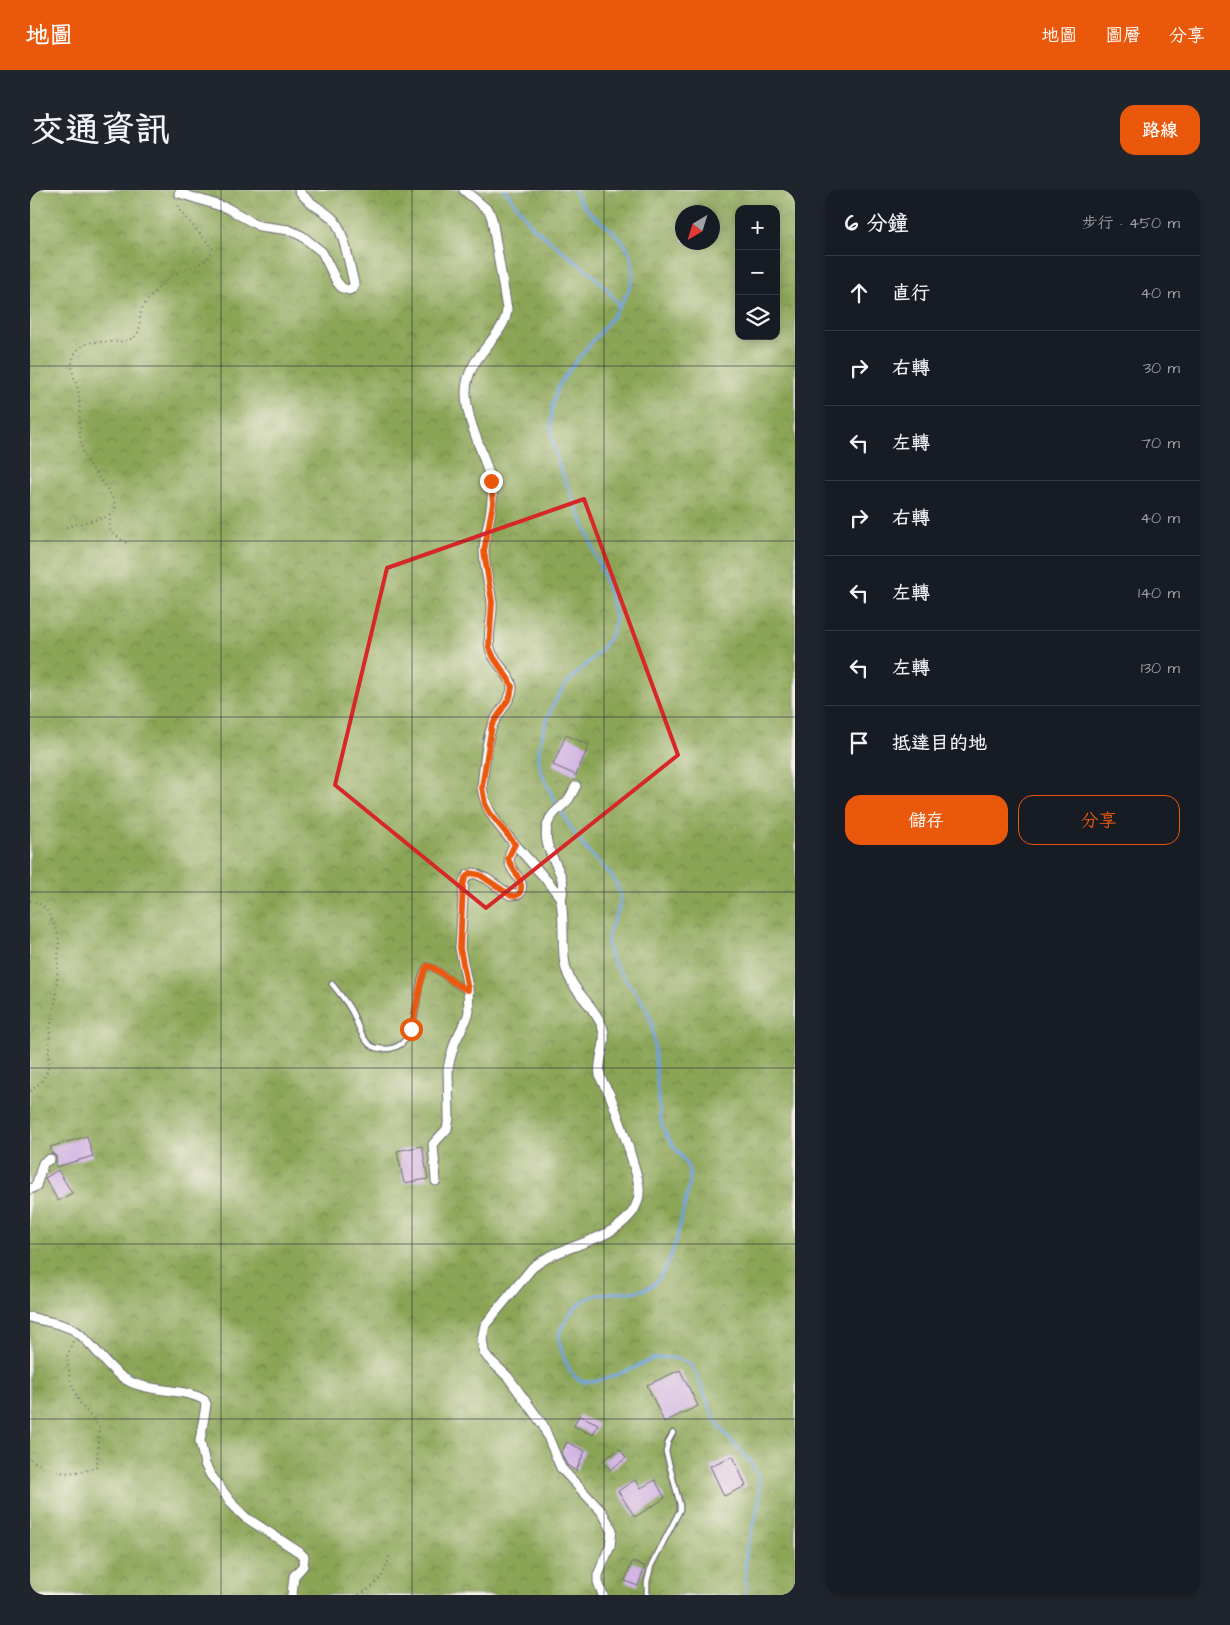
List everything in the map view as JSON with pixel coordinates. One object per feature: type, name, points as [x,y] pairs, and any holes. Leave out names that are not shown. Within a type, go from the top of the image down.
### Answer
[{"type":"street","points":[[178,193],[228,208],[259,226],[289,230],[302,236],[322,252],[342,288],[350,290],[353,288],[354,283],[338,225],[329,215],[304,198],[299,190]]},
{"type":"street","points":[[464,190],[491,215],[507,309],[505,321],[471,369],[466,391],[469,415],[488,471],[493,503],[484,551],[492,602],[489,647],[512,687],[510,697],[492,725],[482,787],[483,796],[490,813],[560,897],[566,968],[573,984],[592,1009],[603,1028],[605,1036],[600,1074],[616,1111],[639,1186],[637,1204],[623,1222],[599,1238],[550,1255],[532,1268],[485,1324],[482,1347],[488,1358],[508,1377],[543,1425],[561,1468],[608,1521],[612,1530],[612,1538],[598,1575],[598,1582],[603,1595]]},
{"type":"street","points":[[561,902],[564,888],[562,879],[548,849],[546,835],[548,823],[553,814],[568,800],[576,786]]},
{"type":"street","points":[[436,1181],[434,1144],[447,1129],[450,1059],[455,1042],[469,1011],[468,990],[460,948],[464,881],[468,875],[474,873],[487,879],[510,895],[515,896],[519,894],[521,883],[508,858],[515,844]]},
{"type":"street","points":[[30,1189],[36,1186],[42,1163],[50,1159]]},
{"type":"street","points":[[30,1317],[77,1332],[114,1370],[127,1380],[145,1388],[194,1396],[204,1400],[206,1404],[200,1441],[205,1464],[210,1474],[234,1506],[245,1517],[304,1557],[303,1566],[294,1576],[292,1595]]},
{"type":"lane","points":[[332,984],[350,1009],[366,1041],[371,1046],[379,1049],[389,1049],[398,1045],[407,1037],[415,1015],[423,973],[427,966],[433,967],[452,983],[468,990]]},
{"type":"lane","points":[[647,1595],[647,1582],[651,1566],[680,1510],[666,1452],[668,1442],[673,1433]]},
{"type":"path","points":[[66,527],[111,514],[115,511],[116,506],[86,459],[82,449],[80,409],[72,362],[77,350],[95,342],[128,340],[135,337],[139,333],[140,317],[144,304],[166,280],[178,272],[195,266],[211,254],[213,250],[180,211],[178,193]]},
{"type":"path","points":[[111,514],[109,522],[111,532],[128,544]]},
{"type":"path","points":[[30,901],[42,905],[48,912],[58,934],[59,944],[56,998],[50,1028],[48,1070],[41,1082],[30,1092]]},
{"type":"path","points":[[30,1459],[47,1469],[65,1473],[86,1472],[97,1466],[99,1427],[79,1402],[70,1379],[67,1357],[77,1332]]},
{"type":"path","points":[[359,1595],[372,1588],[386,1569],[390,1553]]},
{"type":"highlighted area","points":[[584,499],[678,755],[486,908],[335,785],[387,568]]},
{"type":"green space","points":[[30,190],[795,190],[795,1595],[30,1595]]},
{"type":"building","points":[[566,735],[589,745],[576,775],[553,765]]},
{"type":"building","points":[[87,1136],[93,1156],[56,1167],[56,1156],[52,1153],[50,1147]]},
{"type":"building","points":[[422,1146],[428,1179],[404,1183],[397,1151]]},
{"type":"building","points":[[58,1170],[72,1193],[58,1201],[45,1178]]},
{"type":"building","points":[[680,1370],[698,1406],[664,1422],[647,1385]]},
{"type":"building","points":[[579,1415],[598,1424],[593,1435],[574,1426]]},
{"type":"building","points":[[567,1442],[585,1451],[576,1471],[567,1465],[561,1453]]},
{"type":"building","points":[[620,1449],[626,1458],[610,1470],[603,1460]]},
{"type":"building","points":[[733,1456],[746,1486],[724,1496],[710,1466]]},
{"type":"building","points":[[635,1480],[641,1488],[655,1480],[665,1498],[635,1517],[618,1491]]},
{"type":"building","points":[[632,1562],[645,1566],[638,1586],[625,1581]]},
{"type":"waterway","points":[[505,190],[533,227],[594,276],[608,290],[619,306]]},
{"type":"waterway","points":[[574,190],[586,208],[620,238],[631,257],[633,267],[630,286],[615,314],[561,382],[554,398],[551,422],[552,438],[557,460],[599,564],[612,601],[615,622],[613,630],[603,647],[567,683],[556,699],[543,731],[539,761],[545,780],[564,817],[587,851],[612,877],[619,890],[620,904],[608,938],[610,954],[619,972],[638,995],[650,1017],[661,1123],[666,1135],[687,1166],[690,1177],[673,1249],[663,1272],[656,1282],[643,1290],[596,1295],[582,1302],[569,1315],[563,1325],[559,1341],[569,1368],[582,1381],[597,1381],[607,1378],[658,1358],[678,1359],[691,1365],[718,1424],[753,1465],[757,1473],[760,1492],[758,1510],[746,1553],[746,1595]]},
{"type":"route","points":[[411,1029],[423,973],[427,966],[433,967],[452,983],[468,990],[460,948],[465,878],[470,873],[480,875],[510,895],[515,896],[519,894],[522,887],[508,858],[515,844],[490,813],[485,804],[482,787],[490,731],[495,719],[512,692],[509,680],[489,647],[492,602],[484,551],[493,503],[491,481]]}]
